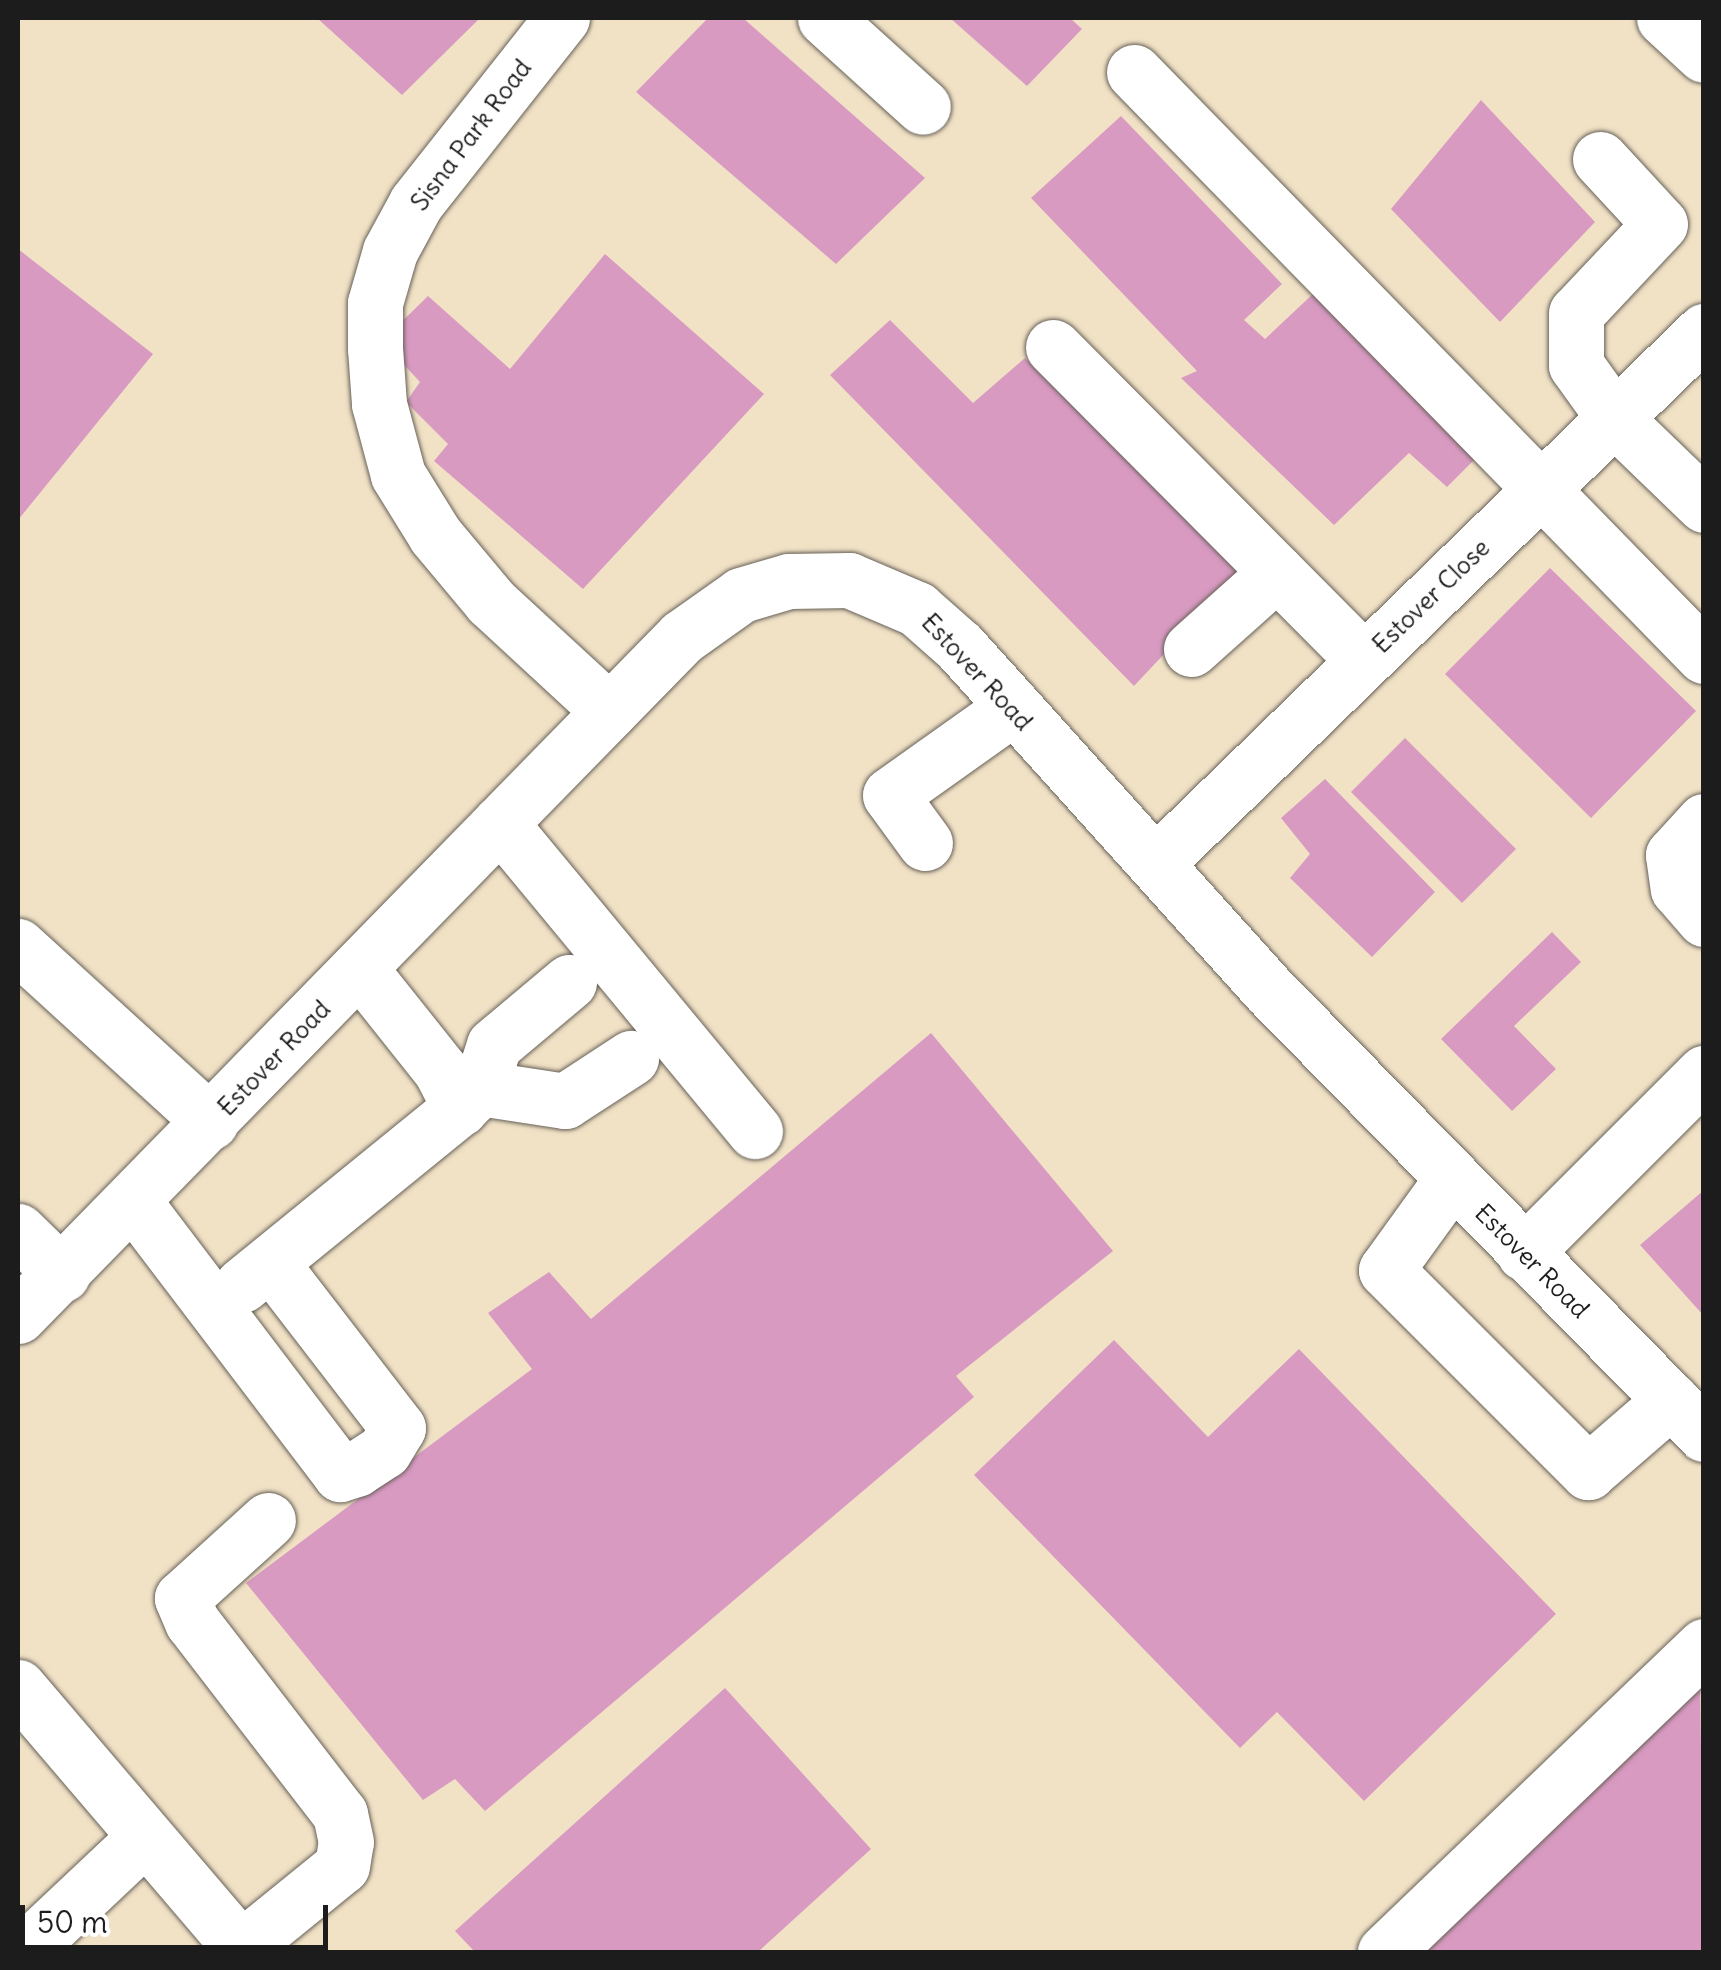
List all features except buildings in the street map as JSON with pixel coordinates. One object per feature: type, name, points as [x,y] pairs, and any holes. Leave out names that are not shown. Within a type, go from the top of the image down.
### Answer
[{"type":"street","name":"Sisna Park Road","points":[[562,18],[416,203],[390,252],[375,303],[375,348],[379,404],[398,475],[435,535],[491,602],[609,711]]},
{"type":"street","points":[[825,18],[922,107]]},
{"type":"street","points":[[1664,18],[1704,55]]},
{"type":"street","points":[[1134,72],[1543,486],[1704,656]]},
{"type":"street","points":[[1600,159],[1660,224],[1576,314],[1576,365],[1614,418],[1704,505]]},
{"type":"street","name":"Estover Close","points":[[1158,862],[1704,331]]},
{"type":"street","points":[[1053,347],[1364,660]]},
{"type":"street","points":[[1191,650],[1278,572]]},
{"type":"street","name":"Estover Road","points":[[18,1316],[682,636],[740,595],[789,581],[849,580],[917,608],[1158,862],[1268,990],[1687,1417]]},
{"type":"street","points":[[925,843],[890,794],[1012,710]]},
{"type":"street","points":[[1704,821],[1673,855],[1678,889],[1704,919]]},
{"type":"street","points":[[500,822],[756,1130]]},
{"type":"street","points":[[18,946],[211,1122]]},
{"type":"street","points":[[360,969],[441,1070],[470,1098],[565,1101],[631,1058]]},
{"type":"street","points":[[216,1306],[470,1098],[494,1045],[569,982]]},
{"type":"street","points":[[1524,1252],[1704,1073]]},
{"type":"street","points":[[1451,1180],[1386,1270],[1588,1472],[1687,1417]]},
{"type":"street","points":[[133,1202],[216,1306],[340,1474],[384,1451],[398,1428],[271,1263]]},
{"type":"street","points":[[18,1231],[62,1274]]},
{"type":"street","points":[[18,1736],[134,1846],[233,1952],[342,1866],[346,1842],[340,1814],[192,1622],[182,1598],[268,1520]]},
{"type":"street","points":[[1385,1952],[1704,1646]]},
{"type":"street","points":[[18,1687],[134,1846]]},
{"type":"street","points":[[22,1952],[134,1846]]}]
